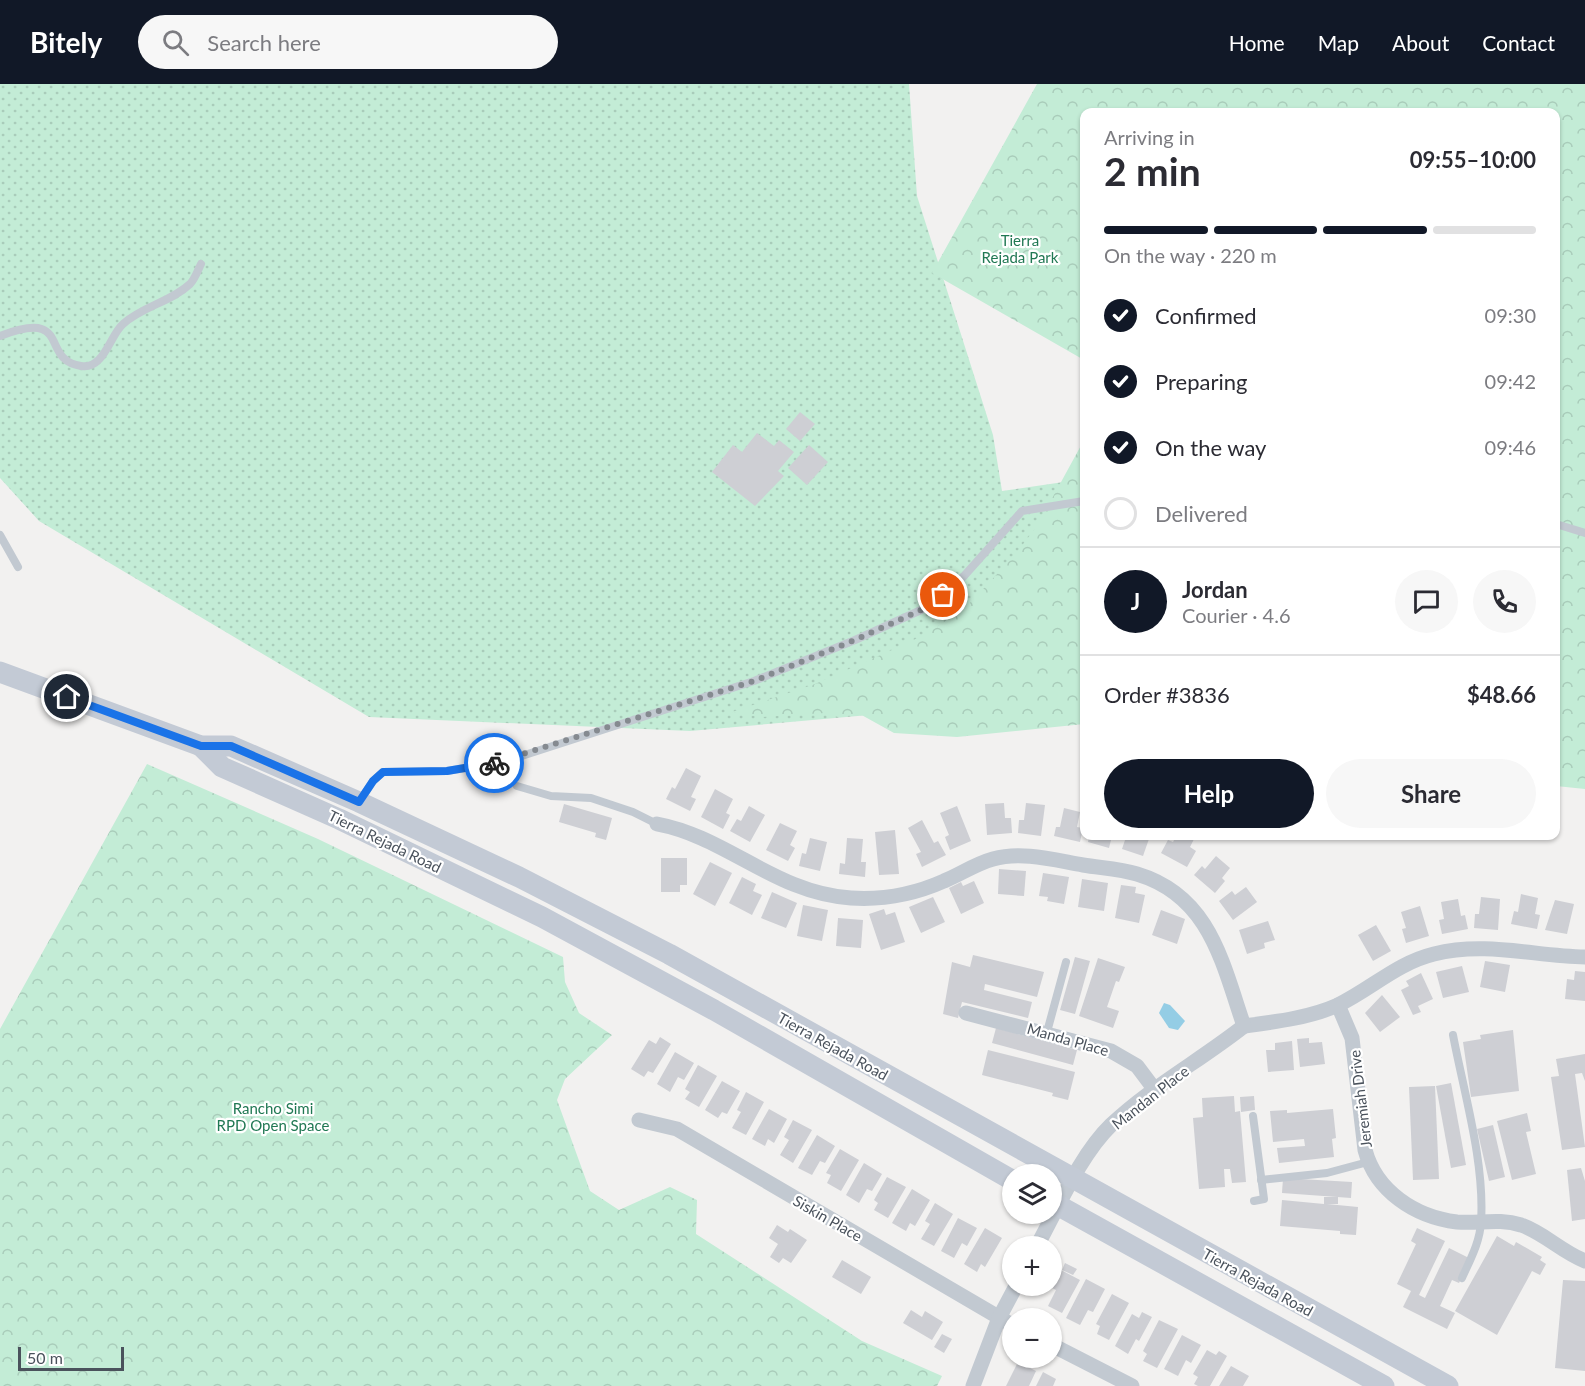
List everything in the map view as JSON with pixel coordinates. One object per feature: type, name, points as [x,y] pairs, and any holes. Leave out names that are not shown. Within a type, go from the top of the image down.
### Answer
[{"type":"main road","name":"Tierra Rejada Road","points":[[0,672],[201,746],[231,746],[359,802],[519,877],[669,954],[1448,1386]]},
{"type":"main road","name":"Tierra Rejada Road","points":[[201,746],[222,767],[339,819],[542,917],[714,1010],[1002,1174]]},
{"type":"main road","name":"Tierra Rejada Road","points":[[1062,1208],[1384,1386]]},
{"type":"street","points":[[657,824],[682,829],[789,885],[820,894],[851,898],[883,897],[914,892],[994,858],[1017,856],[1136,874],[1159,883],[1180,896],[1206,924],[1215,942],[1244,1026],[1273,1022],[1338,1005],[1409,962],[1436,953],[1497,947],[1585,957]]},
{"type":"street","name":"Jeremiah Drive","points":[[1338,1005],[1352,1038],[1368,1162],[1380,1181],[1396,1197],[1415,1210],[1447,1220],[1521,1225],[1585,1261]]},
{"type":"street","name":"Manda Place","points":[[966,1013],[1047,1032],[1125,1057],[1137,1066],[1155,1090]]},
{"type":"street","name":"Mandan Place","points":[[1062,1195],[1111,1125],[1155,1090],[1244,1026]]},
{"type":"street","name":"Siskin Place","points":[[639,1120],[676,1130],[1002,1319]]},
{"type":"street","points":[[973,1386],[1002,1329]]},
{"type":"street","points":[[1062,1350],[1132,1386]]},
{"type":"lane","points":[[0,336],[23,327],[35,326],[49,332],[61,355],[73,364],[82,367],[93,365],[103,355],[118,328],[135,313],[192,283],[201,264]]},
{"type":"lane","points":[[359,802],[373,781],[383,772],[447,771],[506,761],[754,681],[855,640],[921,610],[943,595],[1022,511],[1080,502]]},
{"type":"lane","points":[[1560,525],[1585,533]]},
{"type":"lane","points":[[0,535],[18,567]]},
{"type":"lane","points":[[517,786],[551,796],[591,798],[633,812],[657,824]]},
{"type":"lane","points":[[1047,1032],[1066,962]]},
{"type":"lane","points":[[1453,1035],[1476,1157],[1481,1221],[1479,1239],[1462,1278]]},
{"type":"lane","points":[[1253,1116],[1264,1199],[1254,1201]]},
{"type":"lane","points":[[1261,1180],[1327,1173],[1368,1162]]},
{"type":"green space","points":[[0,84],[909,84],[917,196],[993,435],[1002,491],[1080,480],[1080,696],[690,731],[369,717],[39,521],[0,478]]},
{"type":"green space","name":"Tierra Rejada Park","points":[[1037,84],[1585,84],[1585,789],[1560,786],[1560,108],[1080,108],[1080,358],[932,273]]},
{"type":"green space","points":[[1080,447],[1080,724],[957,737],[894,733],[858,713],[838,717],[825,713],[760,717],[732,712],[815,684],[910,642],[940,625],[971,602],[1013,557],[1037,526]]},
{"type":"green space","name":"Rancho Simi RPD Open Space","points":[[147,764],[318,839],[563,957],[565,982],[579,1013],[612,1035],[565,1079],[557,1100],[590,1191],[619,1210],[670,1187],[697,1200],[696,1234],[862,1341],[942,1376],[937,1386],[0,1386],[0,1029]]},
{"type":"water","points":[[1164,1003],[1170,1005],[1185,1021],[1178,1030],[1169,1028],[1159,1013]]},
{"type":"building","points":[[800,412],[815,424],[800,441],[786,429]]},
{"type":"building","points":[[757,433],[774,446],[779,440],[794,452],[778,471],[784,476],[755,506],[712,472],[733,445],[742,452]]},
{"type":"building","points":[[809,445],[828,462],[807,485],[788,468]]},
{"type":"building","points":[[686,768],[701,776],[691,797],[696,799],[690,811],[666,799],[672,787],[675,789]]},
{"type":"building","points":[[715,789],[733,799],[726,813],[730,815],[723,829],[701,817]]},
{"type":"building","points":[[1004,803],[1005,818],[1011,818],[1012,833],[987,835],[985,804]]},
{"type":"building","points":[[1026,803],[1045,805],[1041,836],[1018,833],[1019,820],[1024,820]]},
{"type":"building","points":[[564,804],[612,818],[606,840],[595,837],[596,833],[559,822]]},
{"type":"building","points":[[749,806],[765,815],[750,842],[730,831],[737,819],[741,821]]},
{"type":"building","points":[[957,806],[971,841],[950,850],[945,837],[949,835],[940,813]]},
{"type":"building","points":[[1064,808],[1080,812],[1077,827],[1080,828],[1080,842],[1054,836],[1056,827],[1060,827]]},
{"type":"building","points":[[922,820],[934,843],[938,841],[946,855],[922,867],[916,854],[921,852],[908,828]]},
{"type":"building","points":[[780,823],[797,831],[790,845],[795,848],[788,861],[766,850]]},
{"type":"building","points":[[895,830],[899,874],[879,875],[875,832]]},
{"type":"building","points":[[810,838],[827,842],[820,871],[799,866],[802,853],[806,854]]},
{"type":"building","points":[[847,838],[863,839],[861,862],[866,862],[865,877],[839,874],[840,863],[845,864]]},
{"type":"building","points":[[1088,840],[1111,840],[1109,848],[1088,842]]},
{"type":"building","points":[[1125,840],[1149,840],[1143,856],[1122,849]]},
{"type":"building","points":[[1168,840],[1173,842],[1174,840],[1194,840],[1190,847],[1196,851],[1187,867],[1161,853]]},
{"type":"building","points":[[1216,856],[1230,868],[1222,878],[1225,881],[1215,893],[1194,875],[1202,866],[1205,869]]},
{"type":"building","points":[[661,858],[687,858],[687,885],[680,885],[680,892],[661,892]]},
{"type":"building","points":[[710,862],[732,873],[715,906],[693,894]]},
{"type":"building","points":[[999,869],[1026,871],[1024,896],[998,894]]},
{"type":"building","points":[[1043,873],[1069,877],[1064,904],[1047,901],[1048,897],[1039,896]]},
{"type":"building","points":[[742,877],[756,884],[753,891],[762,895],[752,915],[729,903]]},
{"type":"building","points":[[1082,879],[1108,883],[1104,911],[1078,907]]},
{"type":"building","points":[[974,881],[984,903],[961,914],[949,888],[961,882],[963,886]]},
{"type":"building","points":[[1121,885],[1136,887],[1135,893],[1145,895],[1139,923],[1115,918]]},
{"type":"building","points":[[1246,887],[1257,902],[1233,920],[1219,901],[1232,891],[1235,895]]},
{"type":"building","points":[[772,892],[797,903],[786,928],[761,918]]},
{"type":"building","points":[[1521,894],[1538,898],[1535,914],[1540,915],[1537,929],[1511,924],[1514,911],[1518,912]]},
{"type":"building","points":[[933,897],[945,922],[921,933],[909,907]]},
{"type":"building","points":[[1481,897],[1500,899],[1498,930],[1474,928],[1475,914],[1479,914]]},
{"type":"building","points":[[1458,899],[1461,916],[1465,915],[1468,929],[1442,934],[1439,920],[1444,919],[1441,902]]},
{"type":"building","points":[[1555,900],[1574,904],[1567,934],[1545,930]]},
{"type":"building","points":[[803,905],[828,910],[822,941],[797,936]]},
{"type":"building","points":[[1420,906],[1429,936],[1406,943],[1402,929],[1406,928],[1401,912]]},
{"type":"building","points":[[884,909],[886,915],[895,912],[905,942],[881,950],[869,914]]},
{"type":"building","points":[[1161,910],[1185,919],[1177,944],[1152,935]]},
{"type":"building","points":[[838,918],[863,920],[861,948],[836,946]]},
{"type":"building","points":[[1268,921],[1275,940],[1264,943],[1265,948],[1247,954],[1239,930]]},
{"type":"building","points":[[1376,925],[1391,951],[1373,961],[1358,935]]},
{"type":"building","points":[[973,955],[1044,972],[1037,997],[985,984],[984,990],[1032,1002],[1028,1018],[962,1002],[958,1018],[943,1014],[952,962],[970,967]]},
{"type":"building","points":[[1075,957],[1090,961],[1075,1014],[1060,1010]]},
{"type":"building","points":[[1098,958],[1125,967],[1119,982],[1116,981],[1107,1007],[1119,1011],[1113,1028],[1079,1016]]},
{"type":"building","points":[[1485,961],[1510,965],[1505,992],[1480,987]]},
{"type":"building","points":[[1462,966],[1469,992],[1443,998],[1436,972]]},
{"type":"building","points":[[1575,971],[1585,972],[1585,1001],[1565,999],[1567,979],[1574,980]]},
{"type":"building","points":[[1421,973],[1433,999],[1418,1006],[1421,1012],[1413,1015],[1401,990],[1409,986],[1406,981]]},
{"type":"building","points":[[1382,995],[1400,1017],[1380,1032],[1365,1013]]},
{"type":"building","points":[[996,1028],[1077,1050],[1073,1065],[992,1043]]},
{"type":"building","points":[[1513,1030],[1519,1091],[1471,1097],[1463,1042],[1481,1039],[1480,1035]]},
{"type":"building","points":[[660,1037],[671,1044],[653,1073],[648,1071],[644,1077],[631,1069],[649,1040],[656,1044]]},
{"type":"building","points":[[1309,1038],[1309,1043],[1322,1042],[1325,1064],[1300,1067],[1297,1039]]},
{"type":"building","points":[[1292,1041],[1294,1070],[1268,1072],[1266,1050],[1275,1050],[1275,1043]]},
{"type":"building","points":[[988,1050],[1075,1072],[1068,1100],[1052,1096],[1053,1093],[982,1075]]},
{"type":"building","points":[[675,1052],[694,1063],[684,1080],[678,1077],[670,1092],[657,1084]]},
{"type":"building","points":[[1585,1054],[1585,1081],[1582,1073],[1575,1074],[1585,1147],[1562,1150],[1551,1077],[1559,1076],[1556,1059]]},
{"type":"building","points":[[698,1065],[717,1076],[699,1107],[685,1099],[690,1092],[685,1089]]},
{"type":"building","points":[[722,1081],[740,1091],[727,1114],[722,1112],[718,1118],[705,1110]]},
{"type":"building","points":[[1451,1083],[1466,1165],[1451,1168],[1436,1086]]},
{"type":"building","points":[[1435,1086],[1439,1179],[1413,1180],[1409,1087]]},
{"type":"building","points":[[746,1092],[764,1102],[746,1135],[732,1128],[741,1112],[737,1110]]},
{"type":"building","points":[[1234,1096],[1235,1112],[1240,1111],[1246,1182],[1232,1183],[1230,1169],[1224,1169],[1225,1187],[1199,1189],[1193,1118],[1203,1117],[1202,1098]]},
{"type":"building","points":[[1254,1096],[1255,1110],[1241,1112],[1240,1097]]},
{"type":"building","points":[[769,1109],[787,1119],[774,1143],[768,1139],[765,1146],[752,1139]]},
{"type":"building","points":[[1333,1109],[1336,1138],[1332,1139],[1334,1157],[1279,1163],[1277,1148],[1305,1146],[1304,1139],[1273,1142],[1270,1111],[1287,1110],[1287,1113]]},
{"type":"building","points":[[1527,1113],[1531,1131],[1526,1132],[1536,1174],[1512,1180],[1497,1121]]},
{"type":"building","points":[[793,1120],[812,1130],[793,1163],[780,1155],[789,1140],[784,1137]]},
{"type":"building","points":[[1493,1125],[1505,1177],[1489,1181],[1477,1129]]},
{"type":"building","points":[[817,1135],[835,1146],[825,1163],[820,1161],[812,1175],[798,1168]]},
{"type":"building","points":[[840,1149],[859,1160],[841,1191],[827,1183],[831,1175],[826,1173]]},
{"type":"building","points":[[864,1163],[882,1174],[872,1191],[867,1189],[859,1203],[846,1195]]},
{"type":"building","points":[[1581,1168],[1585,1181],[1585,1219],[1572,1221],[1567,1170]]},
{"type":"building","points":[[887,1177],[906,1187],[888,1218],[874,1210],[878,1203],[874,1200]]},
{"type":"building","points":[[1283,1178],[1352,1182],[1351,1198],[1282,1193]]},
{"type":"building","points":[[912,1189],[930,1200],[915,1226],[910,1223],[906,1231],[892,1223]]},
{"type":"building","points":[[1324,1197],[1338,1197],[1338,1204],[1327,1204],[1358,1207],[1356,1235],[1340,1234],[1340,1231],[1280,1226],[1282,1200],[1324,1204]]},
{"type":"building","points":[[935,1203],[953,1214],[934,1246],[921,1239],[930,1224],[925,1221]]},
{"type":"building","points":[[958,1218],[977,1228],[967,1246],[962,1243],[954,1258],[941,1251]]},
{"type":"building","points":[[777,1225],[788,1232],[790,1229],[807,1240],[791,1263],[783,1258],[779,1263],[770,1257],[778,1244],[769,1238]]},
{"type":"building","points":[[985,1228],[1002,1238],[985,1267],[981,1264],[977,1272],[964,1264]]},
{"type":"building","points":[[1417,1228],[1445,1241],[1419,1295],[1425,1298],[1449,1248],[1471,1259],[1459,1283],[1452,1280],[1440,1306],[1455,1313],[1447,1329],[1403,1307],[1411,1291],[1397,1284],[1416,1244],[1411,1241]]},
{"type":"building","points":[[1497,1236],[1514,1246],[1516,1242],[1542,1257],[1540,1260],[1546,1264],[1540,1275],[1532,1271],[1497,1335],[1455,1311]]},
{"type":"building","points":[[842,1260],[871,1277],[861,1294],[832,1277]]},
{"type":"building","points":[[1065,1263],[1077,1269],[1073,1275],[1062,1270]]},
{"type":"building","points":[[1062,1271],[1080,1280],[1062,1313],[1062,1308],[1048,1306],[1053,1296],[1062,1296]]},
{"type":"building","points":[[1086,1279],[1105,1289],[1093,1312],[1088,1310],[1080,1325],[1066,1318]]},
{"type":"building","points":[[1563,1280],[1585,1281],[1585,1371],[1555,1368]]},
{"type":"building","points":[[1112,1294],[1129,1303],[1109,1340],[1097,1334],[1100,1326],[1096,1324]]},
{"type":"building","points":[[911,1310],[922,1317],[925,1311],[943,1322],[932,1340],[903,1323]]},
{"type":"building","points":[[1142,1312],[1152,1317],[1139,1341],[1136,1339],[1128,1354],[1115,1346],[1132,1314],[1139,1318]]},
{"type":"building","points":[[1159,1320],[1178,1329],[1157,1368],[1143,1361],[1147,1354],[1143,1351]]},
{"type":"building","points":[[942,1334],[952,1339],[944,1353],[934,1347]]},
{"type":"building","points":[[1182,1335],[1201,1345],[1191,1363],[1186,1360],[1178,1376],[1164,1369]]},
{"type":"building","points":[[1207,1350],[1216,1355],[1219,1351],[1227,1356],[1210,1386],[1198,1386],[1194,1384],[1198,1377],[1193,1374]]},
{"type":"building","points":[[1231,1366],[1249,1376],[1243,1386],[1219,1386]]},
{"type":"building","points":[[1015,1368],[1030,1368],[1036,1371],[1029,1386],[1006,1386]]},
{"type":"building","points":[[1043,1372],[1056,1379],[1053,1386],[1036,1386]]},
{"type":"way so far","points":[[494,763],[754,681],[921,610],[943,595]]},
{"type":"route","points":[[67,697],[201,746],[231,746],[359,802],[373,781],[383,772],[395,770],[447,771],[494,763]]}]
